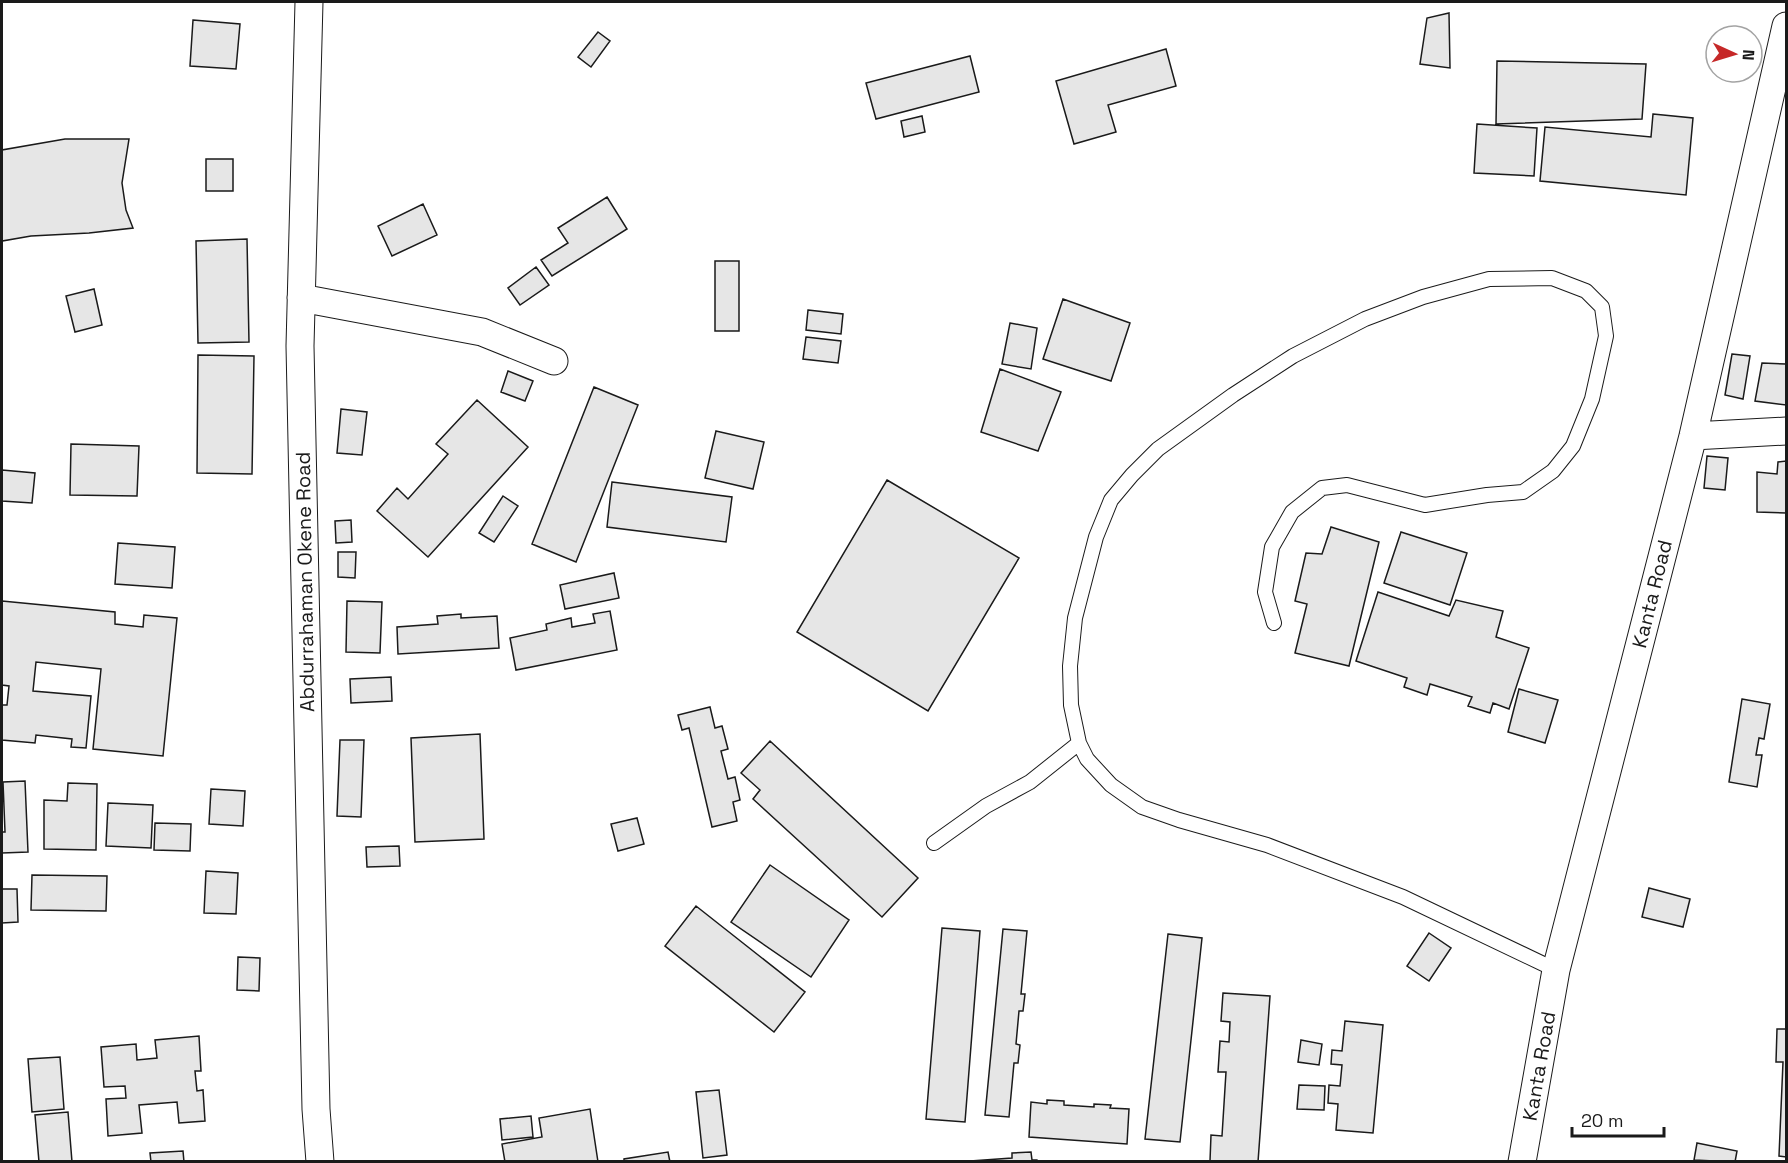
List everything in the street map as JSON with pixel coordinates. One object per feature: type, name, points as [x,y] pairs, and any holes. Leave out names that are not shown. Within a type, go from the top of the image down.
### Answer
[{"type":"street","name":"Abdurrahaman Okene Road","points":[[309,2],[300,346],[316,1109],[320,1161]]},
{"type":"street","name":"Kanta Road","points":[[1522,1161],[1556,970],[1693,436],[1786,26]]},
{"type":"street","points":[[301,298],[482,332],[554,362]]},
{"type":"street","points":[[1693,436],[1786,431]]},
{"type":"lane","points":[[1274,623],[1265,592],[1272,547],[1292,512],[1322,488],[1347,485],[1425,505],[1523,492],[1553,471],[1573,446],[1592,399],[1606,336],[1602,307],[1586,291],[1552,278],[1489,279],[1423,297],[1365,319],[1293,356],[1233,395],[1158,449],[1111,500],[1096,537],[1075,618],[1070,666],[1071,705],[1079,743],[1087,759],[1111,785],[1142,807],[1267,845],[1403,897],[1556,970]]},
{"type":"lane","points":[[934,843],[986,806],[1030,782],[1079,743]]},
{"type":"building","points":[[1449,13],[1450,68],[1420,64],[1427,18]]},
{"type":"building","points":[[193,20],[240,24],[236,69],[190,66]]},
{"type":"building","points":[[598,32],[610,41],[591,67],[578,57]]},
{"type":"building","points":[[1166,49],[1176,86],[1108,105],[1116,132],[1074,144],[1056,81]]},
{"type":"building","points":[[970,56],[979,92],[876,119],[866,83]]},
{"type":"building","points":[[1497,61],[1646,64],[1642,119],[1496,124]]},
{"type":"building","points":[[1653,114],[1693,118],[1686,195],[1540,181],[1545,127],[1651,137]]},
{"type":"building","points":[[922,116],[925,132],[904,137],[901,121]]},
{"type":"building","points":[[1477,124],[1537,128],[1534,176],[1474,173]]},
{"type":"building","points":[[65,139],[129,139],[122,183],[126,210],[133,228],[31,236],[2,241],[2,150]]},
{"type":"building","points":[[206,159],[233,159],[233,191],[206,191]]},
{"type":"building","points":[[607,197],[627,229],[552,276],[541,260],[568,243],[558,228]]},
{"type":"building","points":[[423,204],[437,235],[392,256],[378,226]]},
{"type":"building","points":[[247,239],[249,342],[198,343],[196,241]]},
{"type":"building","points":[[715,261],[739,261],[739,331],[715,331]]},
{"type":"building","points":[[536,267],[549,285],[520,305],[508,288]]},
{"type":"building","points":[[94,289],[102,325],[75,332],[66,296]]},
{"type":"building","points":[[1063,299],[1130,323],[1111,381],[1043,359]]},
{"type":"building","points":[[808,310],[843,314],[841,334],[806,330]]},
{"type":"building","points":[[1010,323],[1037,328],[1031,369],[1002,364]]},
{"type":"building","points":[[806,337],[841,341],[838,363],[803,359]]},
{"type":"building","points":[[1732,354],[1750,356],[1743,399],[1725,395]]},
{"type":"building","points":[[198,355],[254,356],[252,474],[197,473]]},
{"type":"building","points":[[1762,363],[1786,364],[1786,405],[1755,401]]},
{"type":"building","points":[[1000,369],[1061,392],[1038,451],[981,432]]},
{"type":"building","points":[[508,371],[533,381],[525,401],[501,392]]},
{"type":"building","points":[[594,387],[638,405],[576,562],[532,544]]},
{"type":"building","points":[[477,400],[528,447],[428,557],[377,511],[397,488],[408,499],[448,454],[436,444]]},
{"type":"building","points":[[341,409],[367,412],[362,455],[337,453]]},
{"type":"building","points":[[716,431],[764,442],[753,489],[705,478]]},
{"type":"building","points":[[71,444],[139,446],[137,496],[70,495]]},
{"type":"building","points":[[1707,456],[1728,458],[1725,490],[1704,488]]},
{"type":"building","points":[[1786,461],[1786,513],[1757,512],[1757,472],[1777,474],[1778,462]]},
{"type":"building","points":[[2,470],[35,473],[32,503],[2,501]]},
{"type":"building","points":[[887,480],[1019,558],[928,711],[797,632]]},
{"type":"building","points":[[612,482],[732,497],[726,542],[607,527]]},
{"type":"building","points":[[503,496],[518,506],[494,542],[479,533]]},
{"type":"building","points":[[351,520],[352,542],[336,543],[335,521]]},
{"type":"building","points":[[1331,527],[1379,542],[1349,666],[1295,653],[1307,604],[1295,601],[1306,553],[1322,554]]},
{"type":"building","points":[[1401,532],[1467,553],[1450,605],[1384,583]]},
{"type":"building","points":[[118,543],[175,547],[172,588],[115,584]]},
{"type":"building","points":[[338,552],[356,552],[355,578],[338,577]]},
{"type":"building","points":[[614,573],[619,598],[565,609],[560,585]]},
{"type":"building","points":[[1378,592],[1449,616],[1456,600],[1503,611],[1496,637],[1529,648],[1509,709],[1493,703],[1490,713],[1468,706],[1472,697],[1430,684],[1427,695],[1404,687],[1407,678],[1356,661]]},
{"type":"building","points":[[2,601],[115,612],[115,624],[143,627],[144,615],[177,618],[163,756],[93,749],[101,669],[36,662],[33,691],[91,696],[86,748],[71,747],[72,739],[36,735],[35,743],[2,740],[2,705],[7,705],[9,686],[2,685]]},
{"type":"building","points":[[347,601],[382,602],[380,653],[346,652]]},
{"type":"building","points":[[610,611],[617,650],[516,670],[510,638],[547,630],[546,624],[571,618],[572,627],[595,623],[593,614]]},
{"type":"building","points":[[461,614],[461,618],[497,616],[499,648],[398,654],[397,627],[438,624],[437,616]]},
{"type":"building","points":[[391,677],[392,701],[351,703],[350,679]]},
{"type":"building","points":[[1519,689],[1558,700],[1545,743],[1508,732]]},
{"type":"building","points":[[1742,699],[1770,704],[1764,739],[1759,738],[1756,755],[1762,755],[1757,787],[1729,782]]},
{"type":"building","points":[[710,707],[715,728],[722,726],[728,749],[721,751],[728,779],[735,777],[740,800],[733,802],[737,821],[712,827],[689,728],[682,730],[678,715]]},
{"type":"building","points":[[480,734],[484,839],[415,842],[411,738]]},
{"type":"building","points":[[340,740],[364,740],[361,817],[337,816]]},
{"type":"building","points":[[770,741],[918,878],[882,917],[753,799],[760,790],[741,773]]},
{"type":"building","points":[[25,781],[28,852],[2,853],[2,832],[5,832],[3,782]]},
{"type":"building","points":[[68,783],[97,784],[96,850],[44,849],[44,800],[67,801]]},
{"type":"building","points":[[211,789],[245,791],[243,826],[209,824]]},
{"type":"building","points":[[108,803],[153,805],[151,848],[106,846]]},
{"type":"building","points":[[637,818],[644,844],[618,851],[611,824]]},
{"type":"building","points":[[155,823],[191,824],[190,851],[154,850]]},
{"type":"building","points":[[399,846],[400,866],[367,867],[366,847]]},
{"type":"building","points":[[770,865],[849,920],[811,977],[731,922]]},
{"type":"building","points":[[206,871],[238,873],[236,914],[204,913]]},
{"type":"building","points":[[32,875],[107,876],[106,911],[31,910]]},
{"type":"building","points":[[1649,888],[1690,899],[1683,927],[1642,917]]},
{"type":"building","points":[[2,889],[17,889],[18,922],[2,923]]},
{"type":"building","points":[[696,906],[805,992],[774,1032],[665,946]]},
{"type":"building","points":[[942,928],[980,931],[965,1122],[926,1119]]},
{"type":"building","points":[[1003,929],[1027,931],[1021,994],[1025,994],[1023,1011],[1019,1011],[1016,1044],[1020,1045],[1018,1063],[1014,1063],[1009,1117],[985,1115]]},
{"type":"building","points":[[1429,933],[1451,948],[1429,981],[1407,966]]},
{"type":"building","points":[[1168,934],[1202,938],[1180,1142],[1145,1139]]},
{"type":"building","points":[[238,957],[260,958],[259,991],[237,990]]},
{"type":"building","points":[[1223,993],[1270,996],[1258,1162],[1210,1161],[1211,1135],[1222,1136],[1226,1072],[1218,1072],[1220,1041],[1229,1042],[1230,1022],[1221,1021]]},
{"type":"building","points":[[1345,1021],[1383,1025],[1373,1133],[1336,1130],[1338,1104],[1328,1103],[1329,1085],[1340,1086],[1342,1065],[1331,1064],[1332,1050],[1342,1051]]},
{"type":"building","points":[[1777,1029],[1786,1029],[1786,1157],[1779,1156],[1783,1062],[1776,1062]]},
{"type":"building","points":[[199,1036],[201,1071],[195,1071],[197,1091],[203,1090],[205,1121],[179,1123],[177,1102],[139,1105],[142,1133],[108,1136],[106,1099],[126,1098],[125,1086],[104,1087],[101,1047],[136,1044],[137,1060],[157,1058],[155,1040]]},
{"type":"building","points":[[1301,1040],[1322,1044],[1319,1065],[1298,1062]]},
{"type":"building","points":[[60,1057],[64,1109],[32,1112],[28,1059]]},
{"type":"building","points":[[1299,1085],[1325,1086],[1324,1110],[1297,1109]]},
{"type":"building","points":[[719,1090],[727,1155],[703,1158],[696,1092]]},
{"type":"building","points":[[1047,1100],[1064,1101],[1064,1105],[1094,1107],[1094,1104],[1111,1105],[1110,1108],[1129,1109],[1127,1144],[1029,1137],[1031,1102],[1047,1104]]},
{"type":"building","points":[[590,1109],[598,1162],[505,1162],[502,1144],[542,1137],[539,1118]]},
{"type":"building","points":[[68,1112],[72,1162],[39,1162],[35,1115]]},
{"type":"building","points":[[531,1116],[533,1137],[502,1140],[500,1119]]},
{"type":"building","points":[[1697,1143],[1737,1151],[1735,1162],[1694,1160]]},
{"type":"building","points":[[183,1151],[184,1162],[151,1162],[150,1153]]},
{"type":"building","points":[[668,1152],[670,1162],[624,1162],[624,1159]]},
{"type":"building","points":[[1031,1152],[1032,1160],[1038,1162],[956,1162],[1012,1158],[1012,1153]]}]
